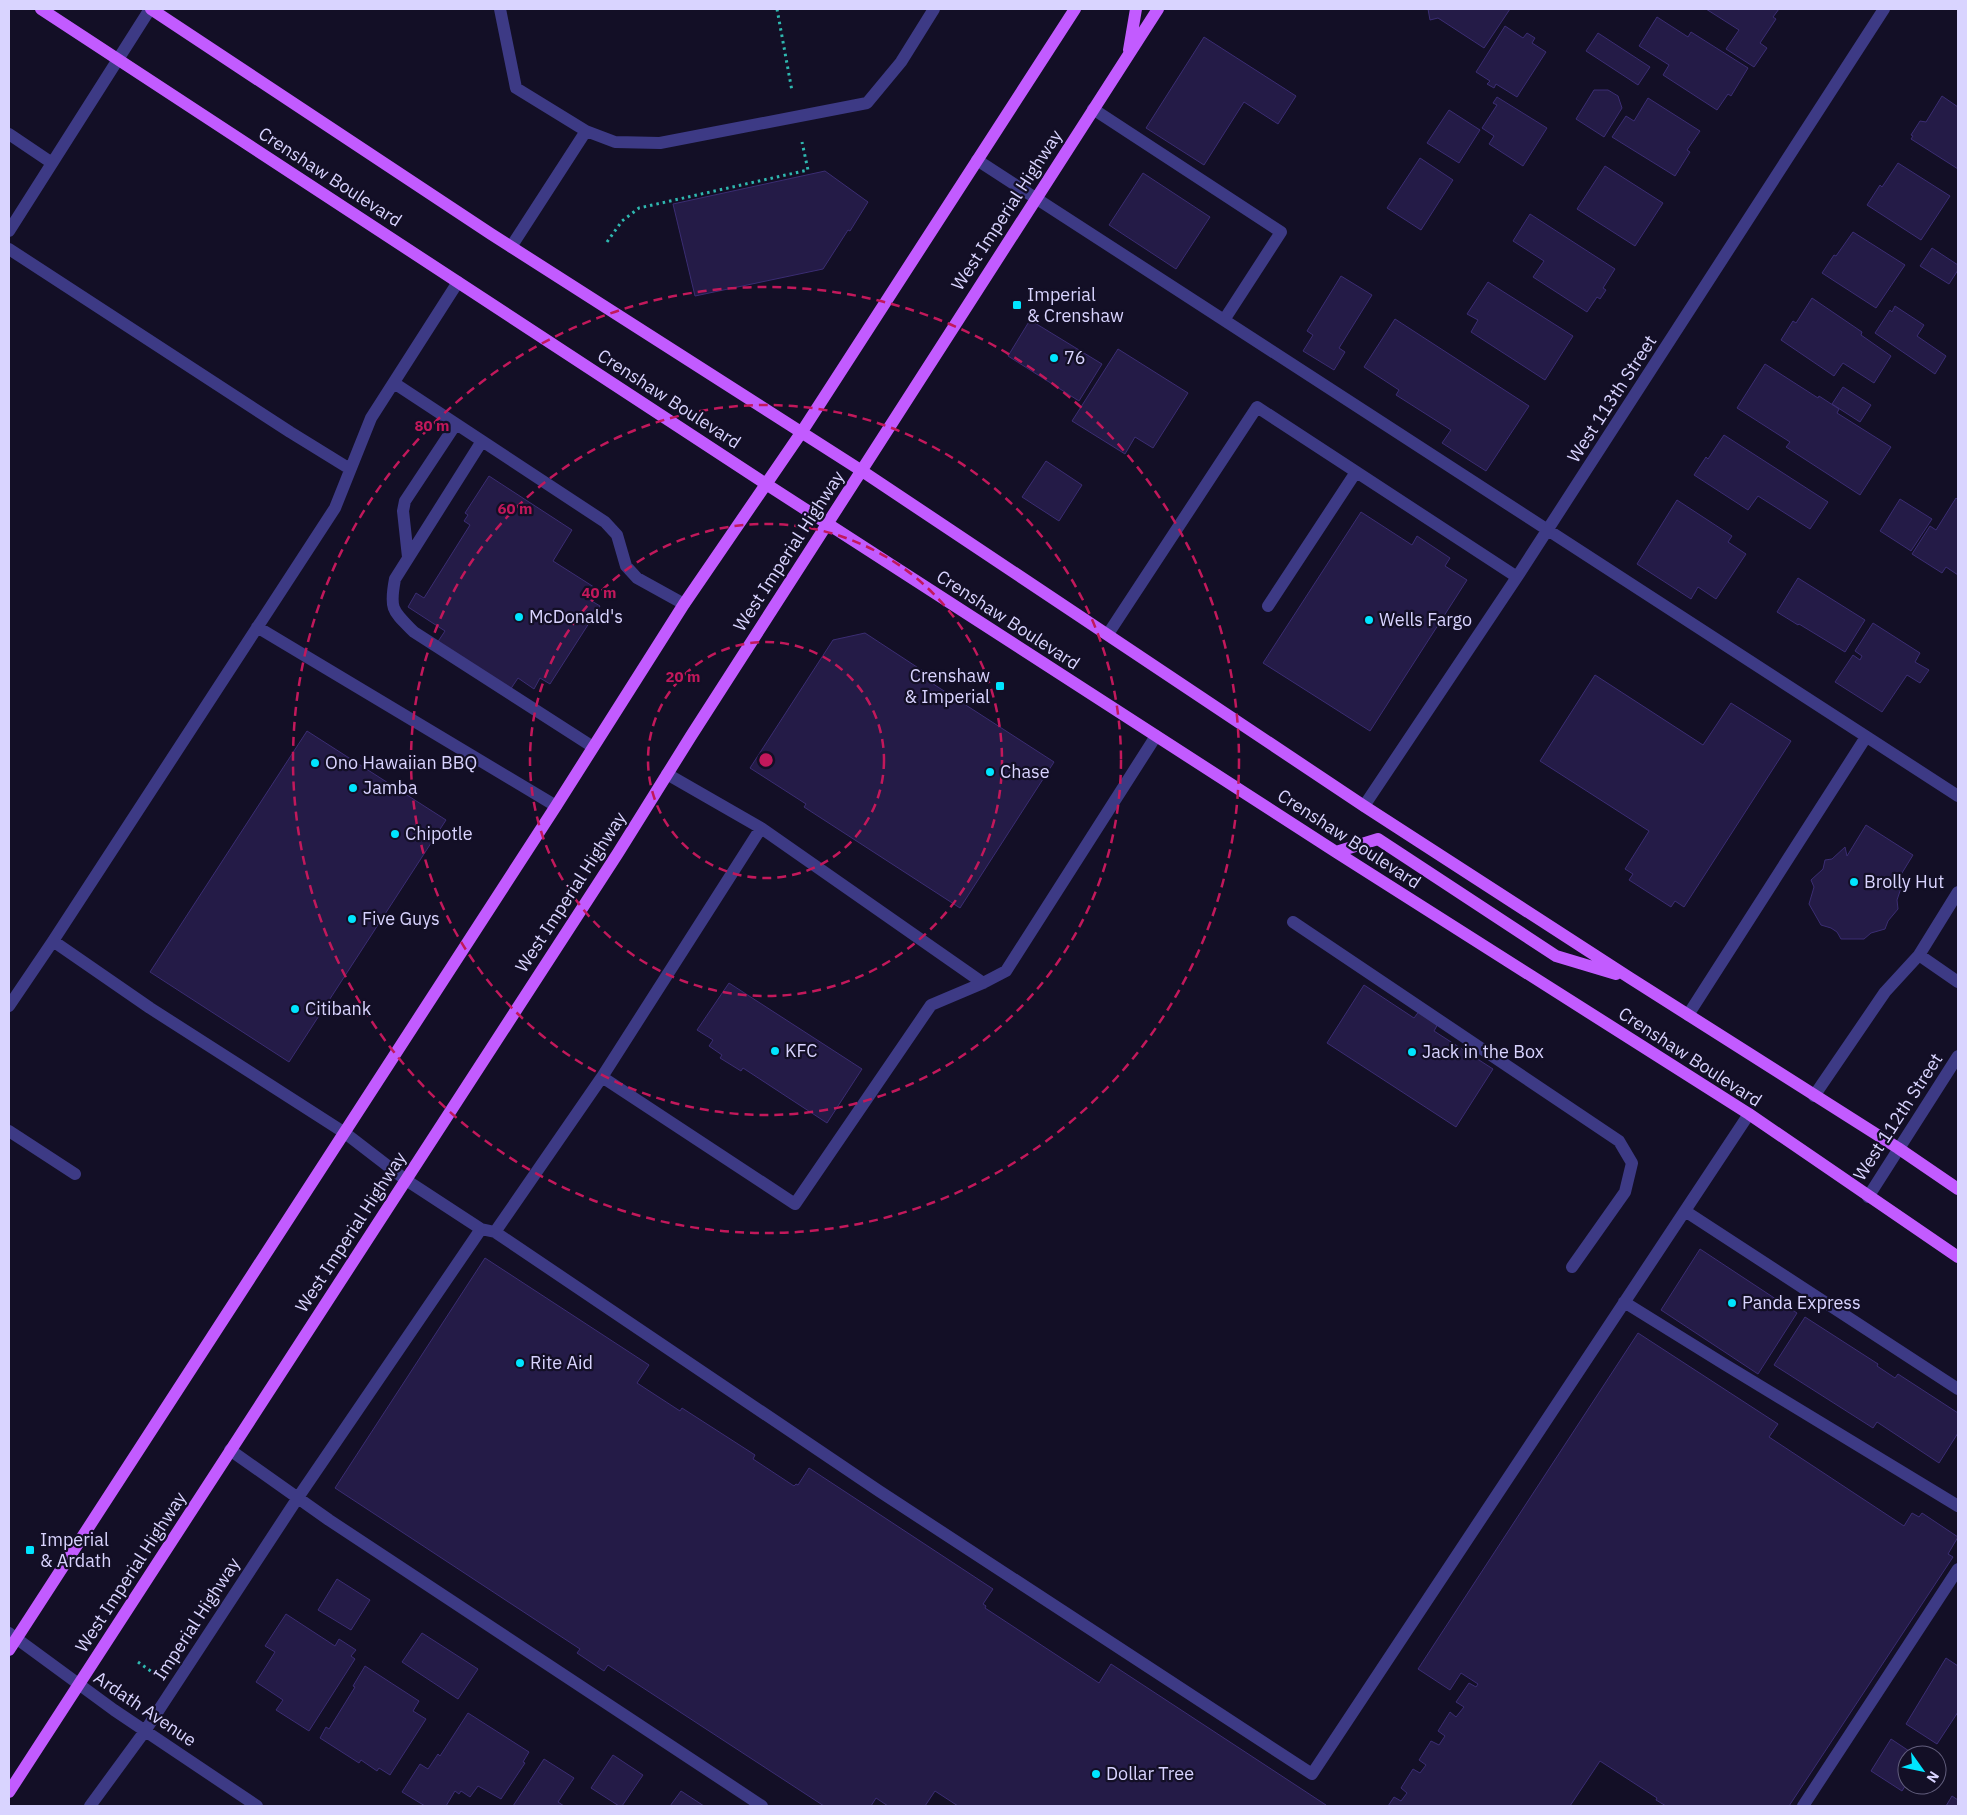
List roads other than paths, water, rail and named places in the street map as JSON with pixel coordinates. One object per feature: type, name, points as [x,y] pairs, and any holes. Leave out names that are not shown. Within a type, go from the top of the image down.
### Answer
[{"type":"main road","name":"Crenshaw Boulevard","points":[[41,9],[119,58],[766,484],[1336,852],[1749,1114],[1958,1257]]},
{"type":"main road","name":"Crenshaw Boulevard","points":[[150,9],[511,247],[862,471],[1364,806],[1814,1096],[1898,1148],[1958,1189]]},
{"type":"main road","points":[[9,1650],[13,1635],[344,1132],[556,806],[684,604],[801,433],[1075,9]]},
{"type":"main road","points":[[1128,54],[1136,9]]},
{"type":"main road","name":"West Imperial Highway","points":[[9,1792],[613,862],[667,774],[1035,198],[1158,9]]},
{"type":"main road","points":[[1336,852],[1378,839],[1556,956],[1630,978]]},
{"type":"street","points":[[9,230],[150,9]]},
{"type":"street","points":[[500,9],[516,88],[586,131],[615,142],[660,143],[867,104],[901,62],[934,9]]},
{"type":"street","name":"West 113th Street","points":[[1364,806],[1548,531],[1884,9]]},
{"type":"street","points":[[1093,109],[1281,232],[1224,320]]},
{"type":"street","points":[[511,247],[586,131]]},
{"type":"street","points":[[9,134],[52,163]]},
{"type":"street","points":[[977,160],[1958,796]]},
{"type":"street","points":[[9,249],[350,469]]},
{"type":"street","points":[[9,1006],[334,508],[371,418],[458,282]]},
{"type":"street","points":[[394,383],[604,522],[617,535],[626,566],[637,578],[684,604]]},
{"type":"street","points":[[1108,634],[1257,407],[1517,577]]},
{"type":"street","points":[[408,557],[403,511],[405,501],[456,424]]},
{"type":"street","points":[[482,441],[395,579],[392,597],[394,613],[414,632],[593,747]]},
{"type":"street","points":[[1268,606],[1356,472]]},
{"type":"street","points":[[257,626],[556,806]]},
{"type":"street","points":[[602,1077],[795,1204],[931,1005],[1006,971],[1156,736]]},
{"type":"street","points":[[1688,1015],[1866,737]]},
{"type":"street","points":[[667,774],[761,828],[983,983]]},
{"type":"street","points":[[495,1232],[602,1077],[761,828]]},
{"type":"street","points":[[1814,1096],[1885,992],[1919,954],[1958,892]]},
{"type":"street","points":[[1293,922],[1619,1141],[1632,1163],[1624,1192],[1572,1267]]},
{"type":"street","points":[[53,941],[150,1008],[344,1132],[406,1180],[481,1229],[495,1232],[879,1491],[1312,1774],[1749,1114]]},
{"type":"street","points":[[1919,954],[1958,982]]},
{"type":"street","name":"West 112th Street","points":[[1868,1196],[1958,1056]]},
{"type":"street","points":[[9,1131],[75,1174]]},
{"type":"street","points":[[1685,1211],[1958,1389]]},
{"type":"street","name":"Imperial Highway","points":[[90,1806],[145,1731],[297,1499],[481,1229]]},
{"type":"street","points":[[1624,1302],[1958,1506]]},
{"type":"street","points":[[230,1450],[297,1499],[762,1806]]},
{"type":"street","points":[[1803,1806],[1958,1569]]},
{"type":"street","name":"Ardath Avenue","points":[[13,1635],[78,1685],[257,1806]]},
{"type":"place","name":"Imperial & Crenshaw","points":[[1017,305]]},
{"type":"place","name":"76","points":[[1054,358]]},
{"type":"place","name":"McDonald's","points":[[519,617]]},
{"type":"place","name":"Wells Fargo","points":[[1369,620]]},
{"type":"place","name":"Crenshaw & Imperial","points":[[1000,686]]},
{"type":"place","name":"Ono Hawaiian BBQ","points":[[315,763]]},
{"type":"place","name":"Chase","points":[[990,772]]},
{"type":"place","name":"Jamba","points":[[353,788]]},
{"type":"place","name":"Chipotle","points":[[395,834]]},
{"type":"place","name":"Brolly Hut","points":[[1854,882]]},
{"type":"place","name":"Five Guys","points":[[352,919]]},
{"type":"place","name":"Citibank","points":[[295,1009]]},
{"type":"place","name":"KFC","points":[[775,1051]]},
{"type":"place","name":"Jack in the Box","points":[[1412,1052]]},
{"type":"place","name":"Panda Express","points":[[1732,1303]]},
{"type":"place","name":"Rite Aid","points":[[520,1363]]},
{"type":"place","name":"Imperial & Ardath","points":[[30,1550]]},
{"type":"place","name":"Dollar Tree","points":[[1096,1774]]}]
